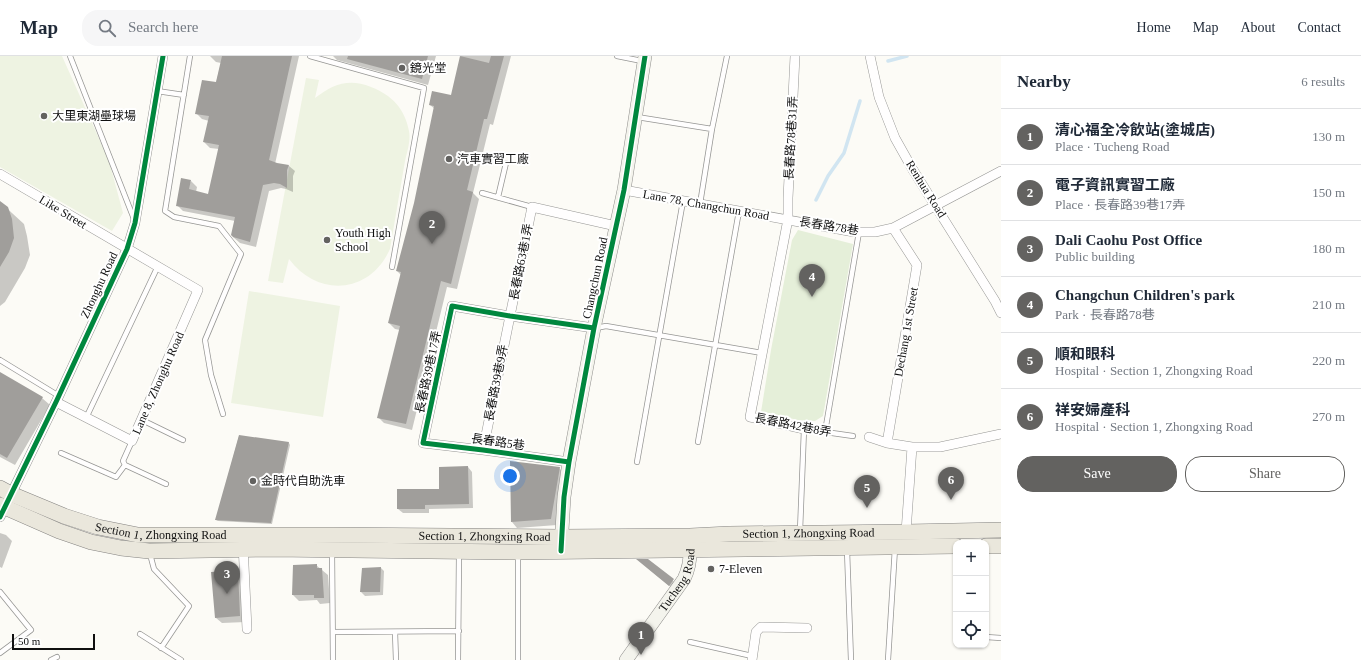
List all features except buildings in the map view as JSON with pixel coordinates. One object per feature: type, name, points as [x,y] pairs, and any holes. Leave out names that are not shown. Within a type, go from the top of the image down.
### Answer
[{"type":"main road","name":"Section 1, Zhongxing Road","points":[[3,502],[64,516],[91,525],[138,535],[332,550],[518,552],[561,544]]},
{"type":"main road","name":"Section 1, Zhongxing Road","points":[[3,502],[59,531],[91,542],[121,548],[149,551],[333,534],[561,544],[690,543],[847,547],[953,546]]},
{"type":"main road","name":"Section 1, Zhongxing Road","points":[[690,543],[729,534],[1001,530]]},
{"type":"main road","points":[[989,546],[1001,546]]},
{"type":"street","name":"Zhonghu Road","points":[[3,502],[57,399],[127,249],[135,223],[164,56]]},
{"type":"street","name":"長春路78巷31弄","points":[[762,353],[788,219],[795,56]]},
{"type":"street","name":"Renhua Road","points":[[870,56],[879,97],[895,138],[913,170],[996,301],[1001,313]]},
{"type":"street","name":"Changchun Road","points":[[561,544],[564,497],[569,462],[594,328],[624,190],[644,59]]},
{"type":"street","name":"長春路78巷","points":[[788,219],[859,232],[875,232],[894,228],[1001,171]]},
{"type":"street","name":"Like Street","points":[[0,174],[198,290]]},
{"type":"street","name":"Lane 78, Changchun Road","points":[[624,190],[788,219]]},
{"type":"street","points":[[532,207],[616,226]]},
{"type":"street","name":"長春路63巷1弄","points":[[510,316],[532,207]]},
{"type":"street","name":"Dechang 1st Street","points":[[887,443],[917,265],[894,228]]},
{"type":"street","name":"Lane 8, Zhonghu Road","points":[[57,399],[86,418],[132,441],[198,290]]},
{"type":"street","name":"長春路39巷17弄","points":[[423,443],[452,306],[510,316]]},
{"type":"street","points":[[510,316],[594,328]]},
{"type":"street","name":"長春路39巷9弄","points":[[483,450],[510,316]]},
{"type":"street","name":"長春路42巷8弄","points":[[762,353],[750,417],[804,428]]},
{"type":"street","points":[[869,437],[887,443],[940,447],[1001,434]]},
{"type":"street","name":"長春路5巷","points":[[423,443],[569,462]]},
{"type":"street","points":[[906,532],[912,446]]},
{"type":"street","points":[[243,542],[247,629]]},
{"type":"street","name":"Tucheng Road","points":[[626,660],[688,571],[690,543]]},
{"type":"street","points":[[752,658],[756,632],[761,627],[807,628]]},
{"type":"lane","points":[[70,56],[135,223]]},
{"type":"lane","points":[[190,56],[165,211],[174,217],[219,226],[241,254],[205,340],[211,375],[224,414]]},
{"type":"lane","points":[[310,56],[424,88],[392,267]]},
{"type":"lane","points":[[617,56],[644,59]]},
{"type":"lane","points":[[700,204],[712,129],[727,56]]},
{"type":"lane","points":[[157,91],[184,95]]},
{"type":"lane","points":[[635,116],[712,129]]},
{"type":"lane","points":[[498,197],[506,163]]},
{"type":"lane","points":[[482,193],[532,207]]},
{"type":"lane","points":[[637,462],[683,201]]},
{"type":"lane","points":[[698,442],[739,211]]},
{"type":"lane","points":[[825,432],[859,232]]},
{"type":"lane","points":[[86,418],[158,266]]},
{"type":"lane","points":[[594,328],[606,326],[762,353]]},
{"type":"lane","points":[[0,360],[57,399]]},
{"type":"lane","points":[[142,420],[183,440]]},
{"type":"lane","points":[[800,533],[804,428]]},
{"type":"lane","name":"長春路42巷8弄","points":[[804,428],[853,436]]},
{"type":"lane","points":[[61,453],[116,477],[125,465],[124,461],[132,441]]},
{"type":"lane","points":[[125,465],[166,484]]},
{"type":"lane","points":[[848,532],[847,547],[851,660]]},
{"type":"lane","points":[[333,534],[333,660]]},
{"type":"lane","points":[[888,660],[895,547]]},
{"type":"lane","points":[[149,551],[154,569],[189,606],[162,648]]},
{"type":"lane","points":[[458,660],[459,551]]},
{"type":"lane","points":[[518,552],[518,660]]},
{"type":"lane","points":[[0,592],[31,630],[0,652]]},
{"type":"lane","points":[[333,632],[459,631]]},
{"type":"lane","points":[[395,632],[396,660]]},
{"type":"lane","points":[[140,634],[181,660]]},
{"type":"lane","points":[[989,637],[1001,638]]},
{"type":"lane","points":[[690,642],[752,658]]},
{"type":"lane","points":[[51,660],[56,657]]},
{"type":"green space","name":"大里東湖壘球場","points":[[0,56],[62,56],[109,161],[123,213],[112,231],[0,167]]},
{"type":"green space","points":[[306,78],[319,80],[315,98],[328,89],[348,83],[363,84],[378,90],[391,99],[401,110],[409,131],[409,142],[390,249],[381,264],[370,275],[357,282],[343,286],[328,285],[314,280],[301,272],[289,259],[283,283],[268,281]]},
{"type":"green space","points":[[798,230],[853,244],[823,416],[815,421],[798,420],[761,412],[792,240]]},
{"type":"green space","points":[[249,291],[340,306],[323,417],[231,403]]},
{"type":"waterway","points":[[888,61],[907,56]]},
{"type":"waterway","points":[[816,200],[828,176],[844,153],[860,101]]},
{"type":"cycle path","points":[[0,517],[56,402],[127,249],[135,223],[163,56]]},
{"type":"cycle path","points":[[561,551],[564,497],[569,462],[594,328],[624,190],[645,56]]},
{"type":"cycle path","points":[[569,462],[423,443],[452,306],[594,328]]},
{"type":"place","name":"鏡光堂","points":[[402,68]]},
{"type":"place","name":"大里東湖壘球場","points":[[44,116]]},
{"type":"place","name":"汽車實習工廠","points":[[449,159]]},
{"type":"place","name":"Youth High School","points":[[327,240]]},
{"type":"place","name":"電子資訊實習工廠","points":[[432,244]]},
{"type":"place","name":"Changchun Children's park","points":[[812,297]]},
{"type":"place","name":"金時代自助洗車","points":[[253,481]]},
{"type":"place","name":"祥安婦產科","points":[[951,500]]},
{"type":"place","name":"順和眼科","points":[[867,508]]},
{"type":"place","name":"7-Eleven","points":[[711,569]]},
{"type":"place","name":"Dali Caohu Post Office","points":[[227,594]]},
{"type":"place","name":"清心福全冷飲站(塗城店)","points":[[641,655]]}]
